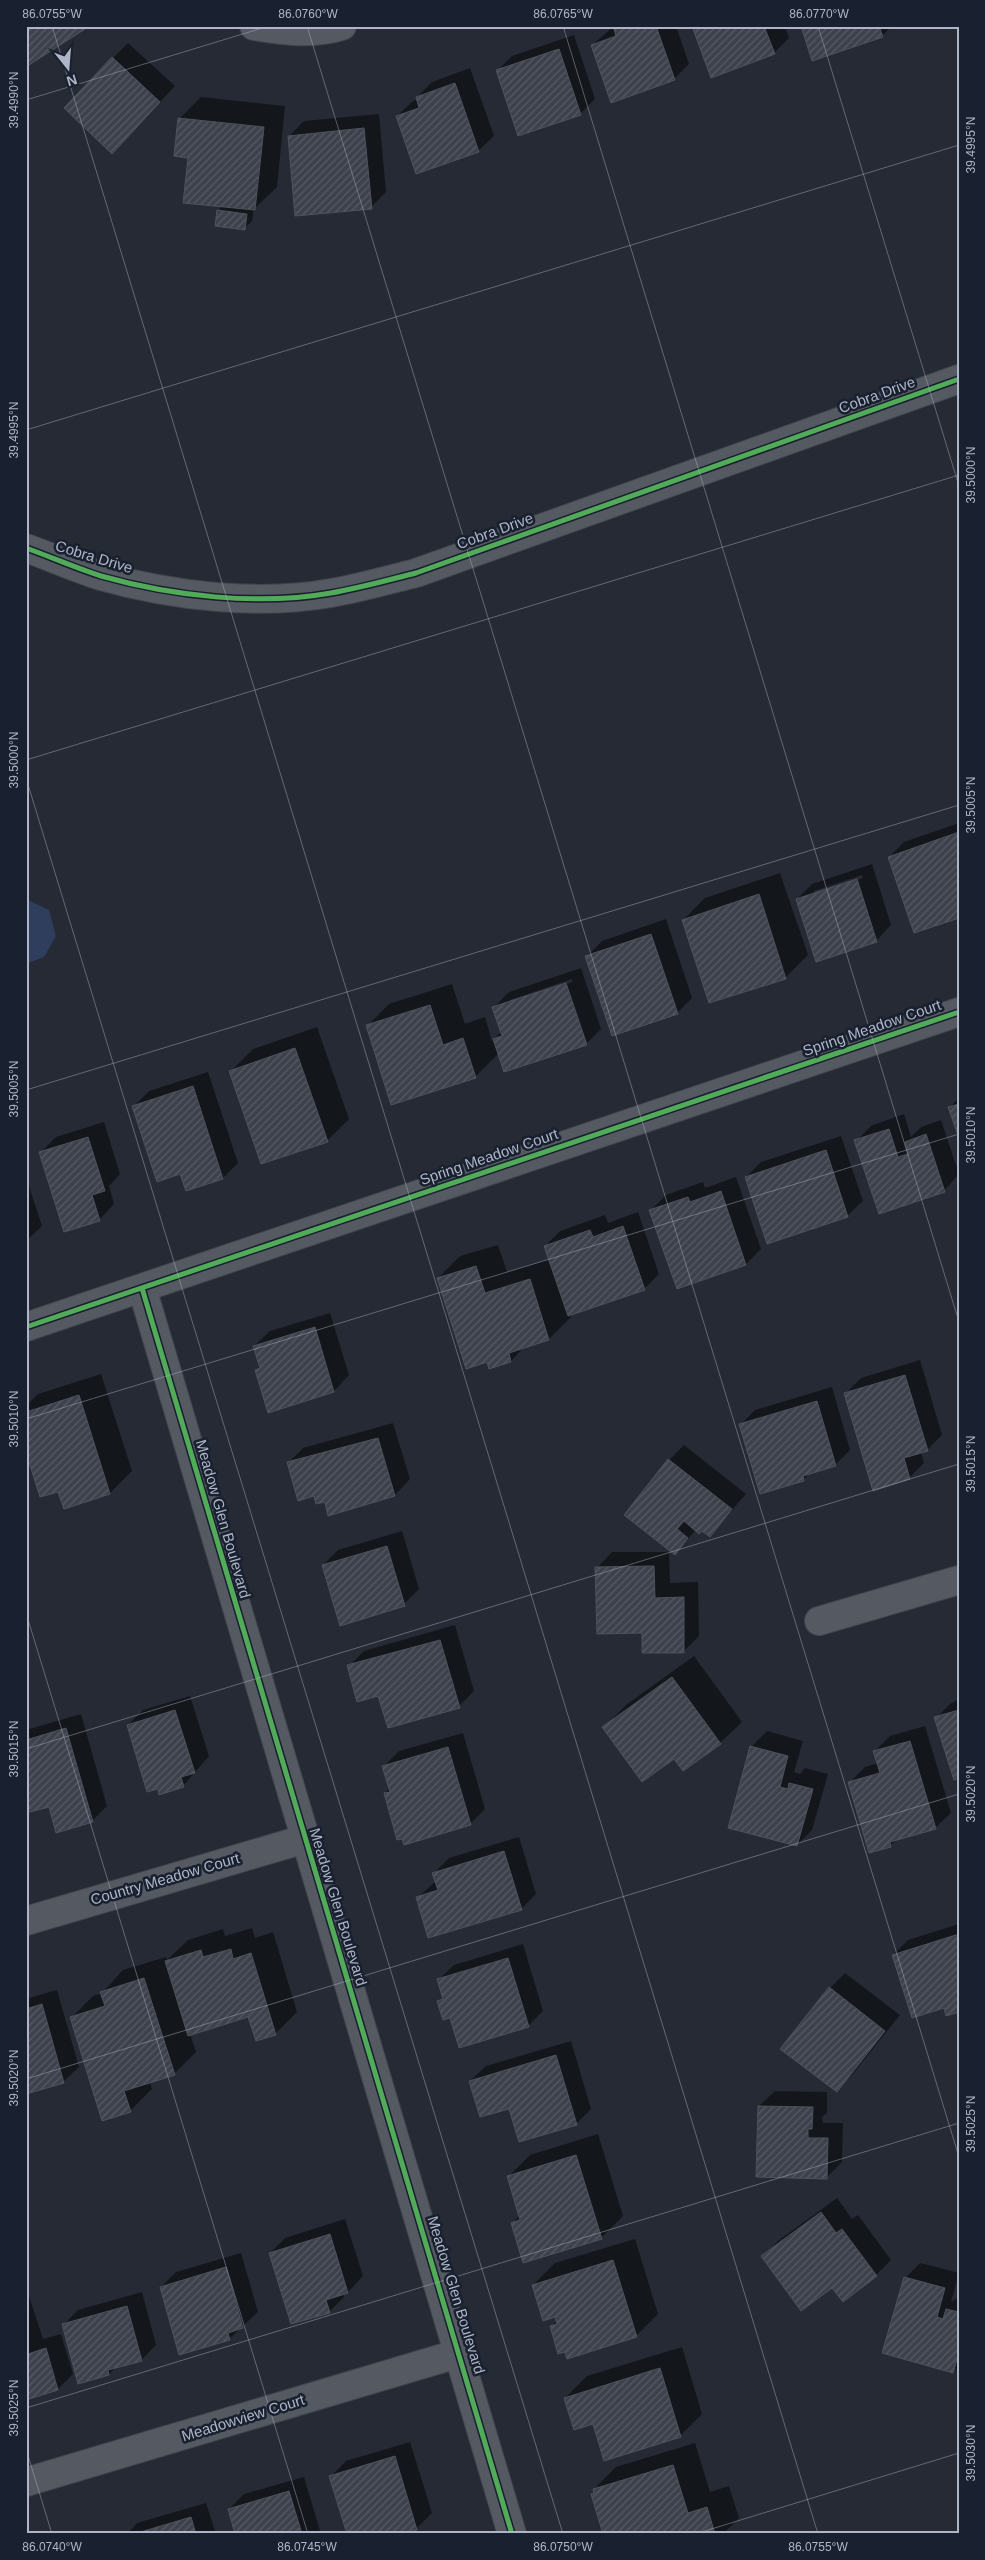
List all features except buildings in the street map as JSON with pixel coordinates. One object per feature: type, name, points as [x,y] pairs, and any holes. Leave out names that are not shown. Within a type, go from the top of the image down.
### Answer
[{"type":"street","points":[[254,26],[280,31],[323,32],[342,26]]},
{"type":"street","name":"Cobra Drive","points":[[26,548],[101,576],[189,594],[225,598],[329,594],[416,573],[959,379]]},
{"type":"street","name":"Spring Meadow Court","points":[[26,1327],[959,1012]]},
{"type":"street","name":"Meadow Glen Boulevard","points":[[142,1288],[512,2534]]},
{"type":"street","points":[[819,1621],[959,1580]]},
{"type":"street","name":"Country Meadow Court","points":[[26,1921],[305,1839]]},
{"type":"street","name":"Meadowview Court","points":[[26,2482],[460,2354]]},
{"type":"water","points":[[26,899],[49,910],[56,936],[44,957],[26,964]]},
{"type":"cycle path","points":[[26,548],[101,576],[186,594],[245,599],[274,599],[331,593],[416,573],[959,379]]},
{"type":"cycle path","points":[[26,1327],[959,1012]]},
{"type":"cycle path","points":[[142,1288],[512,2534]]}]
